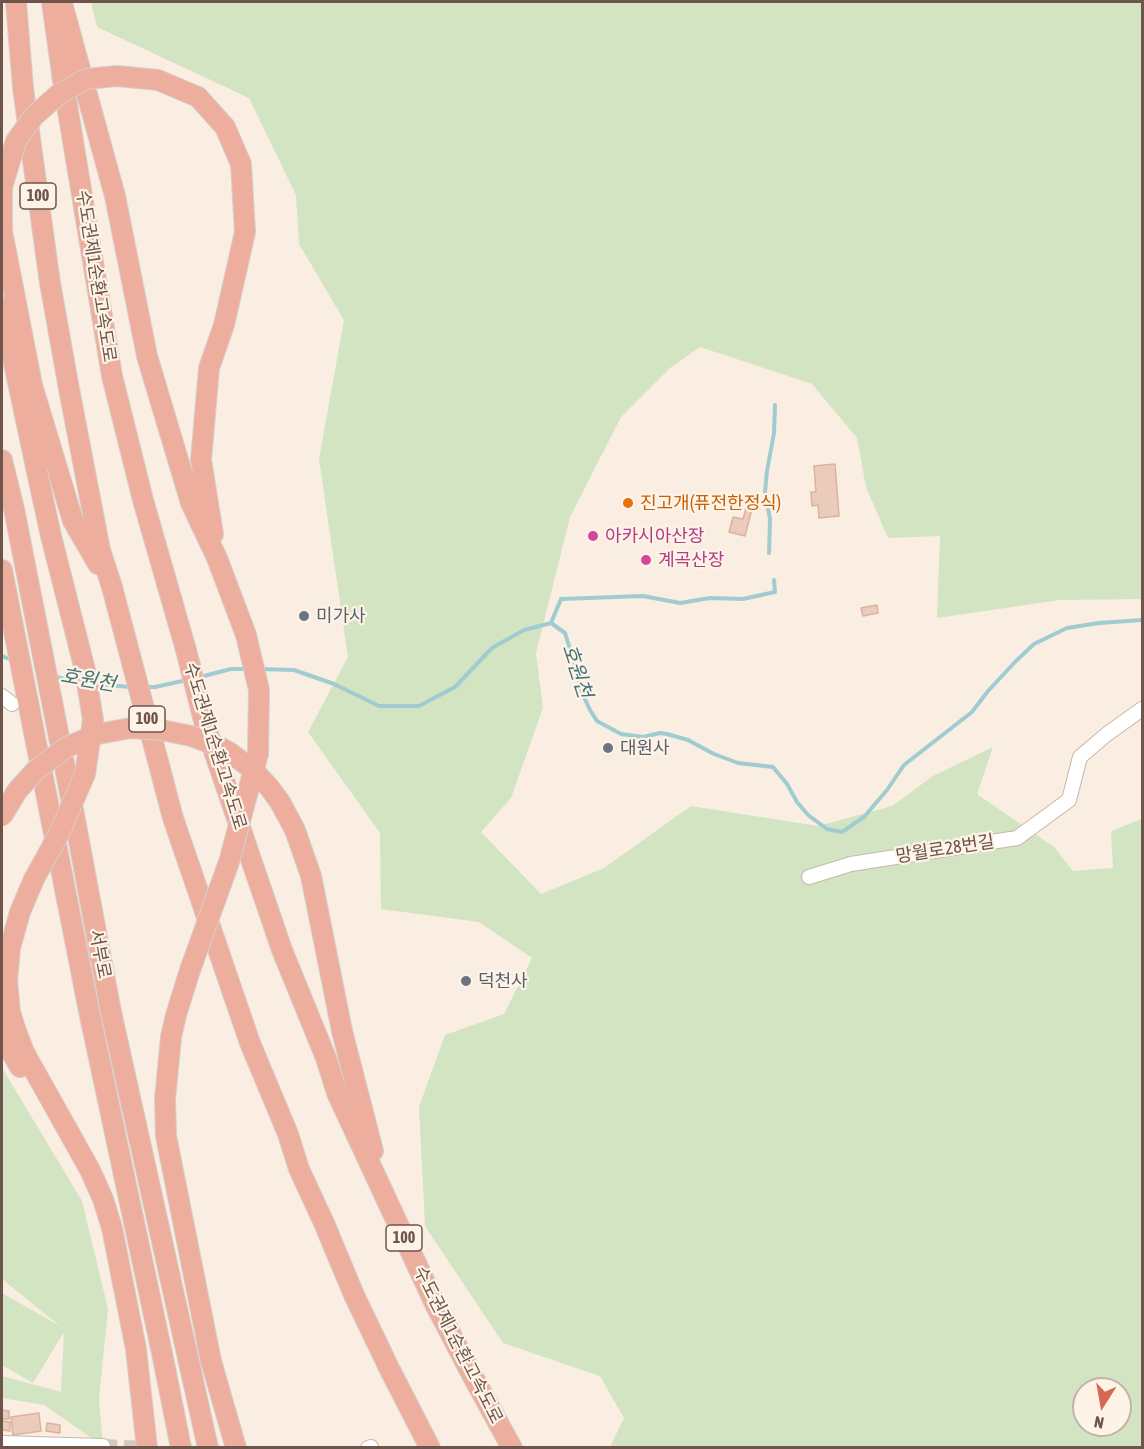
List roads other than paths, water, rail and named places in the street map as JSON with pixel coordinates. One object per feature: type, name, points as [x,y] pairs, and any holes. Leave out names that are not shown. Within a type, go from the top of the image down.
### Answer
[{"type":"highway","name":"100","points":[[16,2],[23,88],[50,284],[69,389],[100,550],[112,587],[173,818],[250,1043],[288,1134],[299,1169],[354,1295],[430,1448]]},
{"type":"highway","name":"수도권제1순환고속도로","points":[[52,2],[112,376],[143,500],[205,725],[282,950],[326,1058],[337,1093],[436,1306],[512,1448]]},
{"type":"highway","points":[[61,2],[115,196],[147,356],[191,503],[205,519]]},
{"type":"highway","points":[[147,1448],[136,1349],[103,1199],[90,1170],[19,1041],[12,1021],[7,981],[10,948],[20,912],[34,879],[59,834],[85,774],[93,720],[85,670],[37,472],[8,302],[2,231],[2,187],[16,141],[34,116],[58,94],[86,80],[117,76],[158,80],[198,97],[225,128],[241,164],[245,232],[224,325],[209,368],[201,460],[205,519],[246,635],[259,690],[258,754],[229,862],[176,1015],[171,1037],[165,1099],[166,1136],[211,1361],[236,1448]]},
{"type":"highway","points":[[8,302],[73,521],[112,587]]},
{"type":"highway","name":"서부로","points":[[2,460],[14,509],[111,1012],[208,1448]]},
{"type":"highway","name":"서부로","points":[[2,570],[44,793],[181,1448]]},
{"type":"highway","points":[[2,816],[17,791],[36,770],[67,747],[98,734],[130,728],[162,730],[198,738],[229,752],[252,769],[269,787],[288,816],[302,846],[311,876],[342,1031],[385,1197]]},
{"type":"highway","points":[[2,1036],[24,1073],[71,1138]]},
{"type":"street","name":"망월로28번길","points":[[810,877],[851,864],[1017,838],[1069,800],[1080,758],[1107,734],[1143,709]]},
{"type":"street","points":[[2,1443],[103,1446]]},
{"type":"waterway","points":[[769,553],[770,519],[765,492],[774,433],[775,405]]},
{"type":"waterway","points":[[551,623],[561,599],[643,596],[680,603],[710,598],[743,599],[775,592],[774,580]]},
{"type":"waterway","name":"호원천","points":[[259,669],[294,670],[334,684],[379,706],[419,706],[455,687],[492,648],[524,630],[551,623],[565,633],[582,693],[597,721],[621,734],[643,737],[660,733],[667,734],[688,740],[714,754],[738,763],[773,767],[808,815],[827,829],[842,832],[864,817],[904,765],[972,712],[988,691],[1034,644],[1067,628],[1142,620]]},
{"type":"waterway","name":"호원천","points":[[2,656],[12,660]]},
{"type":"waterway","name":"호원천","points":[[200,677],[231,669],[249,669]]},
{"type":"waterway","name":"호원천","points":[[53,676],[80,683]]},
{"type":"waterway","name":"호원천","points":[[144,687],[187,680]]},
{"type":"waterway","name":"호원천","points":[[93,684],[131,687]]},
{"type":"tunnel","points":[[103,1446],[145,1448]]},
{"type":"place","name":"진고개(퓨전한정식)","points":[[628,503]]},
{"type":"place","name":"아카시아산장","points":[[593,536]]},
{"type":"place","name":"계곡산장","points":[[646,560]]},
{"type":"place","name":"미가사","points":[[304,616]]},
{"type":"place","name":"대원사","points":[[608,748]]},
{"type":"place","name":"덕천사","points":[[466,981]]}]
